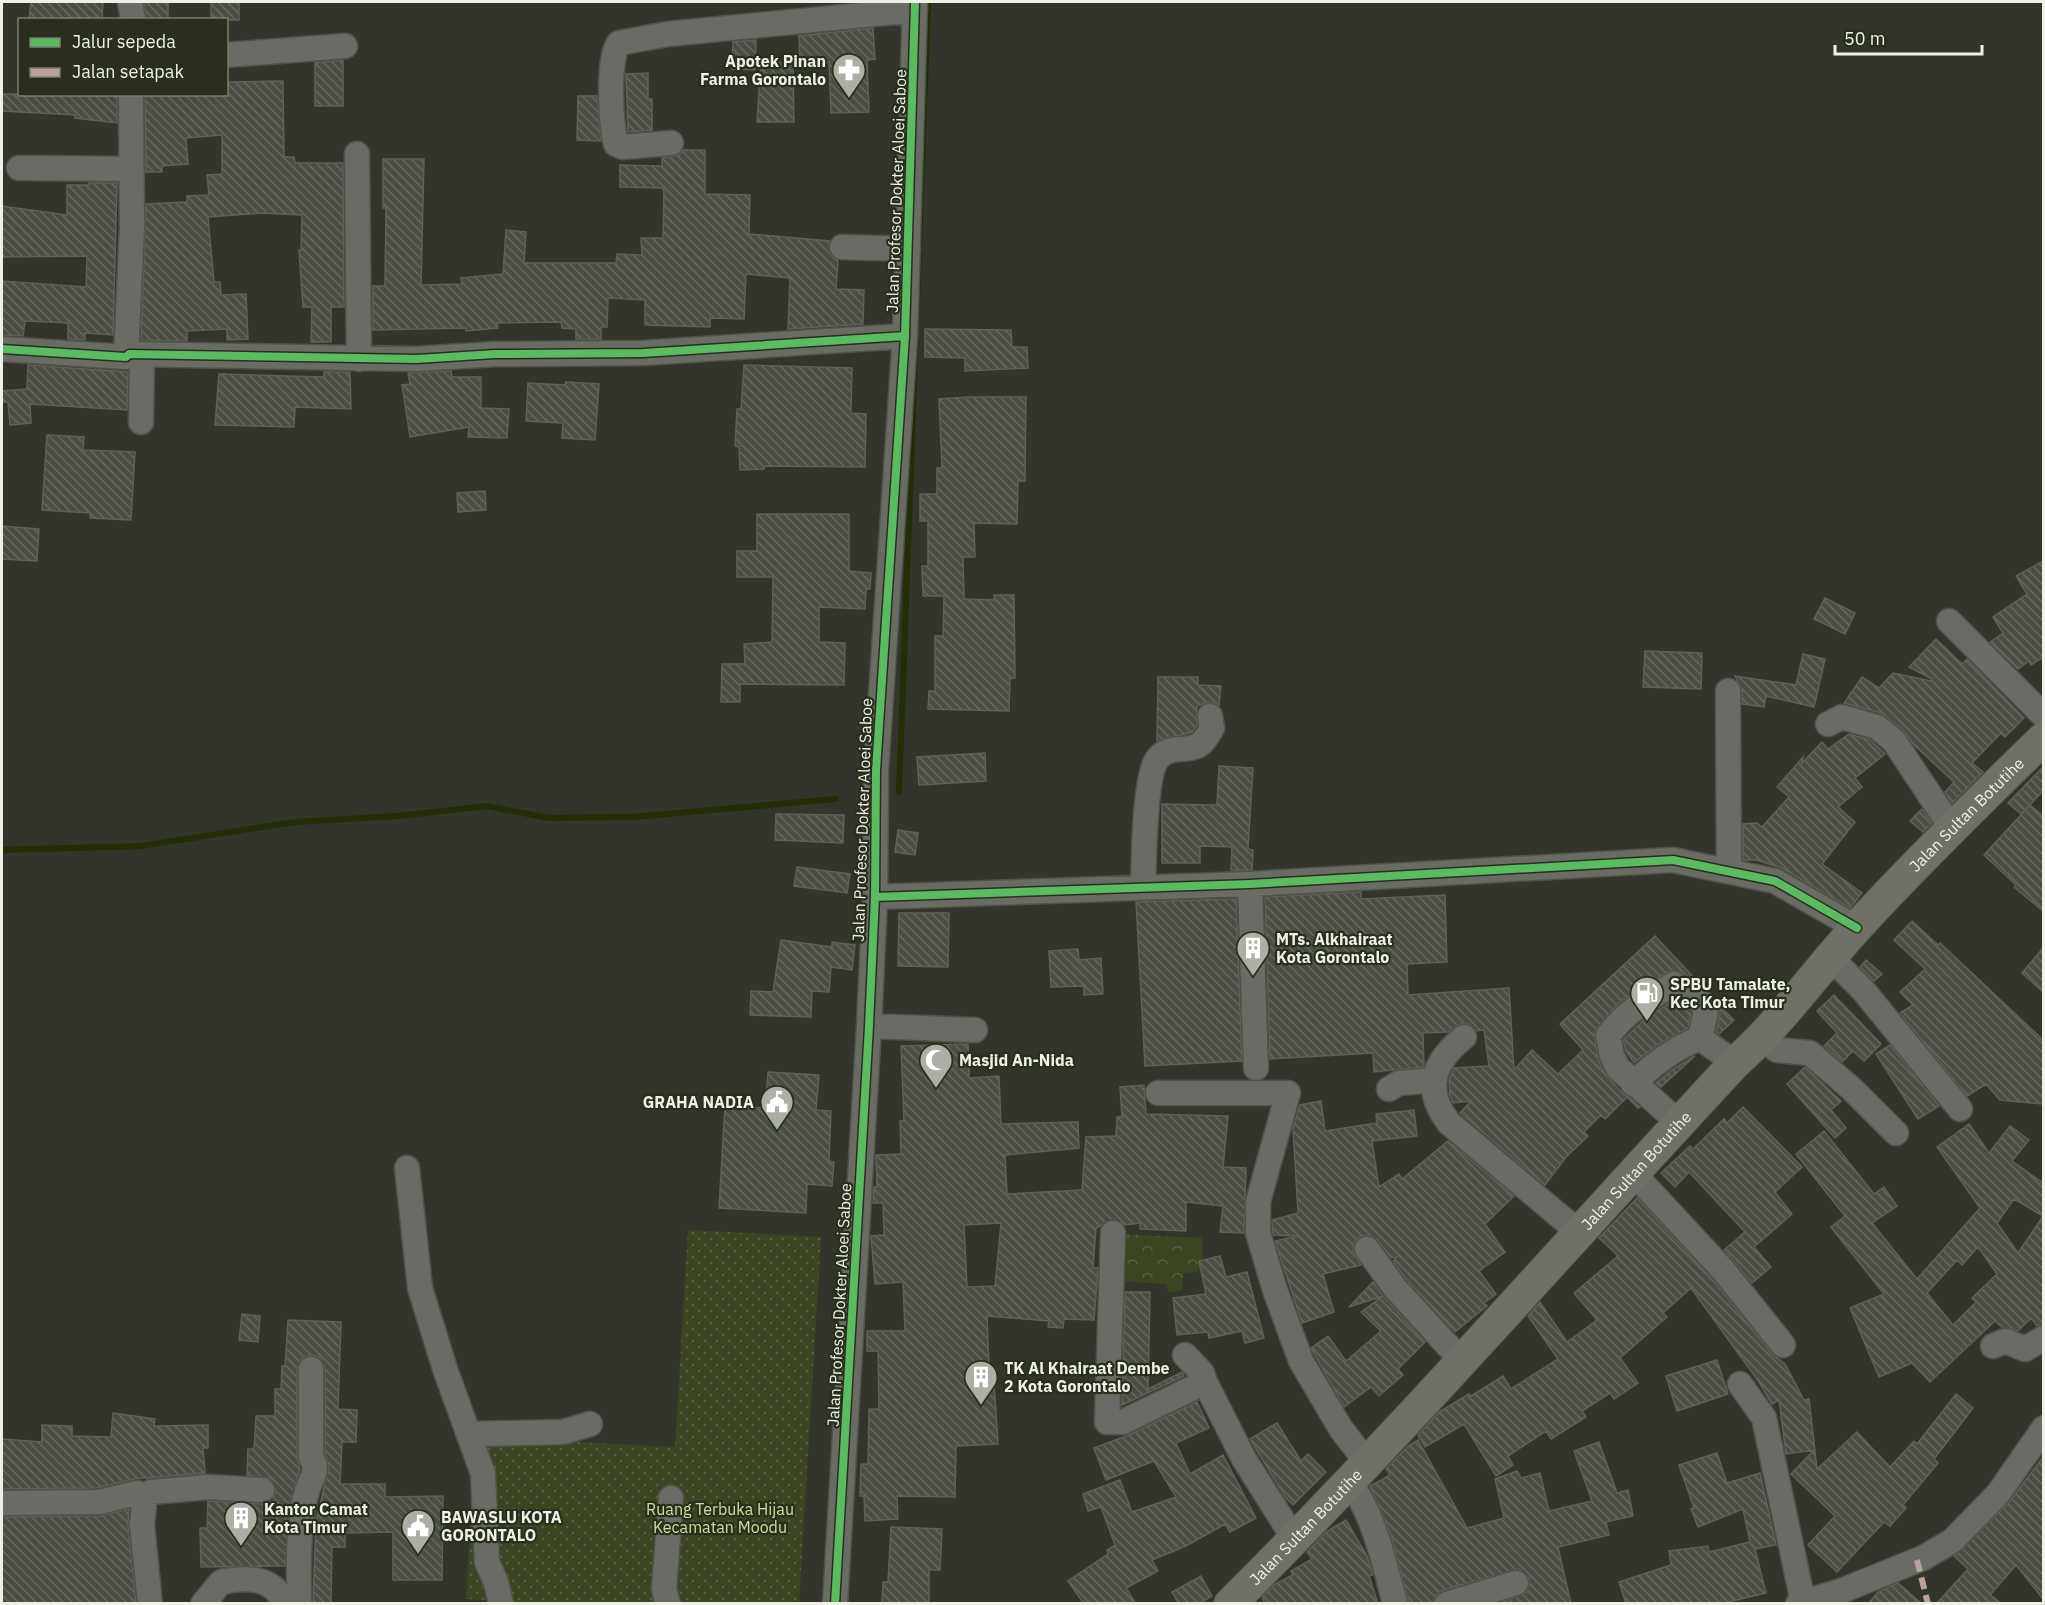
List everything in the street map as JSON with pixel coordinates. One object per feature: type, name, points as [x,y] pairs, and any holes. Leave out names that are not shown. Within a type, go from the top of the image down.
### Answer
[{"type":"main road","name":"Jalan Sultan Botutihe","points":[[1230,1604],[1295,1540],[1461,1359],[1581,1234],[1679,1124],[1735,1064],[1763,1038],[1857,928],[1953,830],[1975,804],[2043,738]]},
{"type":"street","points":[[130,2],[133,18]]},
{"type":"street","points":[[671,143],[622,147],[616,144],[612,77],[613,52],[619,43],[668,34],[915,6]]},
{"type":"street","name":"Jalan Profesor Dokter Aloei Saboe","points":[[835,1604],[869,1026],[875,897],[876,770],[905,336],[915,6]]},
{"type":"street","points":[[228,55],[345,46]]},
{"type":"street","points":[[131,96],[134,356],[141,422]]},
{"type":"street","points":[[357,153],[359,358]]},
{"type":"street","points":[[19,168],[131,169]]},
{"type":"street","points":[[842,247],[908,249]]},
{"type":"street","points":[[2,349],[134,356],[359,358],[643,352],[905,336]]},
{"type":"street","points":[[1949,621],[2043,716]]},
{"type":"street","points":[[1728,691],[1729,870]]},
{"type":"street","points":[[1143,887],[1148,799],[1154,768],[1158,759],[1174,748],[1197,746],[1204,740],[1212,728],[1210,716]]},
{"type":"street","points":[[1828,724],[1842,717],[1877,727],[1894,741],[1953,830]]},
{"type":"street","points":[[875,897],[1250,884],[1673,860],[1775,881],[1857,928]]},
{"type":"street","points":[[1250,884],[1256,1068]]},
{"type":"street","points":[[1831,958],[1863,990],[1960,1109]]},
{"type":"street","points":[[1679,1124],[1618,1068],[1612,1056],[1608,1036],[1629,1012],[1674,984],[1701,1002],[1706,1011],[1700,1038]]},
{"type":"street","points":[[869,1026],[975,1030]]},
{"type":"street","points":[[1464,1037],[1439,1062],[1434,1080],[1435,1095],[1449,1123],[1581,1234]]},
{"type":"street","points":[[1700,1038],[1735,1064]]},
{"type":"street","points":[[1634,1084],[1661,1058],[1700,1038]]},
{"type":"street","points":[[1763,1038],[1777,1050],[1810,1053],[1853,1090],[1896,1132]]},
{"type":"street","points":[[1389,1089],[1399,1083],[1434,1080]]},
{"type":"street","points":[[1158,1093],[1288,1093],[1258,1202],[1258,1233],[1275,1290],[1301,1361],[1341,1429],[1358,1470],[1359,1494],[1377,1538],[1395,1604]]},
{"type":"street","points":[[407,1168],[420,1288],[483,1474],[487,1562],[496,1582],[501,1604]]},
{"type":"street","points":[[1634,1174],[1724,1271],[1783,1345]]},
{"type":"street","points":[[1113,1233],[1106,1379],[1107,1422],[1123,1422],[1205,1382]]},
{"type":"street","points":[[1366,1249],[1395,1288],[1461,1359]]},
{"type":"street","points":[[1993,1346],[2005,1341],[2025,1349],[2043,1338]]},
{"type":"street","points":[[1185,1355],[1202,1372],[1244,1459],[1295,1540]]},
{"type":"street","points":[[299,1604],[298,1554],[307,1491],[315,1479],[316,1464],[311,1457],[311,1369]]},
{"type":"street","points":[[1740,1384],[1764,1418],[1800,1603],[1841,1591],[1923,1557],[1952,1541],[1998,1494],[2043,1428]]},
{"type":"street","points":[[469,1434],[563,1432],[590,1424]]},
{"type":"street","points":[[145,1496],[151,1492],[208,1487],[262,1490]]},
{"type":"street","points":[[2,1503],[99,1502],[137,1493],[145,1496]]},
{"type":"street","points":[[145,1496],[142,1525],[150,1604]]},
{"type":"street","points":[[668,1604],[664,1589],[671,1498]]},
{"type":"street","points":[[203,1604],[221,1582],[254,1579],[269,1582],[281,1595],[285,1604]]},
{"type":"street","points":[[1447,1604],[1516,1583]]},
{"type":"green space","name":"Ruang Terbuka Hijau Kecamatan Moodu","points":[[688,1230],[821,1237],[799,1603],[561,1604],[466,1599],[475,1437],[675,1447]]},
{"type":"green space","points":[[1119,1234],[1202,1238],[1203,1271],[1184,1273],[1181,1291],[1169,1292],[1166,1284],[1120,1281]]},
{"type":"building","points":[[31,2],[103,2],[102,18],[29,18]]},
{"type":"building","points":[[144,2],[168,2],[168,18],[147,18]]},
{"type":"building","points":[[211,2],[239,2],[239,20],[211,18]]},
{"type":"building","points":[[873,28],[875,59],[867,60],[869,112],[831,113],[829,62],[800,63],[799,36]]},
{"type":"building","points":[[756,40],[755,70],[732,69],[733,42]]},
{"type":"building","points":[[343,60],[343,106],[315,106],[315,63]]},
{"type":"building","points":[[761,62],[793,63],[794,122],[757,122]]},
{"type":"building","points":[[648,73],[648,99],[652,99],[652,130],[628,132],[626,74]]},
{"type":"building","points":[[283,81],[284,157],[294,157],[295,163],[343,163],[344,307],[331,307],[331,342],[311,342],[312,307],[303,307],[299,250],[301,250],[302,215],[261,213],[208,217],[214,282],[220,282],[221,295],[246,294],[248,339],[227,340],[227,329],[187,331],[187,341],[141,340],[146,204],[187,202],[187,196],[209,195],[207,175],[222,174],[222,135],[186,138],[188,164],[162,166],[162,172],[146,172],[145,96],[228,96],[228,82]]},
{"type":"building","points":[[2,94],[117,96],[117,123],[75,118],[75,115],[2,111]]},
{"type":"building","points":[[578,96],[597,96],[601,141],[577,140]]},
{"type":"building","points":[[683,150],[705,150],[705,194],[750,195],[749,234],[830,241],[829,253],[838,260],[836,289],[864,290],[863,324],[788,329],[790,278],[746,274],[744,319],[710,318],[710,327],[645,325],[645,300],[608,298],[607,327],[601,327],[601,339],[576,339],[576,329],[562,328],[561,322],[497,323],[498,328],[466,331],[466,328],[373,330],[373,286],[385,286],[386,208],[383,208],[383,159],[424,159],[421,285],[462,284],[461,278],[503,274],[506,230],[526,232],[524,263],[616,263],[617,254],[642,255],[641,238],[663,238],[664,191],[662,188],[620,187],[620,165],[662,166],[662,158],[679,155]]},
{"type":"building","points":[[89,183],[117,183],[113,335],[85,333],[85,340],[68,339],[68,323],[25,321],[23,336],[2,335],[2,281],[86,287],[87,256],[2,257],[2,206],[67,215],[67,185],[89,185]]},
{"type":"building","points":[[925,329],[1011,330],[1012,347],[1027,347],[1028,368],[965,371],[965,358],[925,357]]},
{"type":"building","points":[[28,365],[128,372],[127,410],[30,404],[31,423],[10,425],[8,402],[2,402],[2,391],[27,389]]},
{"type":"building","points":[[744,365],[852,368],[851,413],[866,414],[865,467],[764,466],[764,469],[740,470],[739,447],[735,446],[737,409],[741,409]]},
{"type":"building","points":[[451,371],[452,377],[481,377],[481,408],[509,409],[507,438],[468,437],[469,427],[410,437],[402,385],[410,384],[408,373]]},
{"type":"building","points":[[324,372],[350,372],[351,409],[295,407],[294,427],[215,425],[219,374],[324,377]]},
{"type":"building","points":[[566,382],[599,384],[595,440],[562,438],[563,423],[526,421],[528,383],[565,385]]},
{"type":"building","points":[[1026,397],[1025,481],[1018,481],[1017,524],[974,523],[975,557],[963,557],[964,599],[994,600],[994,595],[1014,595],[1015,678],[1010,679],[1009,711],[928,709],[929,691],[935,691],[935,636],[943,636],[944,596],[923,596],[922,566],[928,566],[928,521],[920,521],[920,494],[937,494],[937,468],[942,468],[939,399]]},
{"type":"building","points":[[47,435],[84,437],[83,450],[135,452],[131,520],[90,518],[90,513],[42,510]]},
{"type":"building","points":[[485,491],[486,510],[458,512],[457,493]]},
{"type":"building","points":[[757,514],[849,514],[849,571],[871,573],[870,589],[866,589],[865,609],[819,607],[819,642],[845,643],[844,685],[740,684],[740,702],[721,702],[722,664],[745,664],[744,644],[772,642],[773,577],[737,577],[737,551],[757,551]]},
{"type":"building","points":[[2,526],[39,529],[37,561],[2,559]]},
{"type":"building","points":[[2043,561],[2043,657],[2031,665],[2029,661],[2018,669],[1990,642],[2003,633],[1993,617],[2027,594],[2016,576]]},
{"type":"building","points":[[1825,598],[1855,613],[1845,634],[1814,619]]},
{"type":"building","points":[[1936,639],[1962,664],[1967,659],[2024,718],[2005,737],[2001,733],[1972,763],[1983,772],[1952,803],[1945,792],[1954,782],[1914,745],[1903,730],[1881,713],[1844,703],[1862,677],[1879,688],[1893,673],[1931,681],[1932,679],[1909,667]]},
{"type":"building","points":[[1645,651],[1702,653],[1701,689],[1643,687]]},
{"type":"building","points":[[1803,654],[1825,659],[1814,707],[1766,696],[1764,707],[1742,704],[1742,690],[1735,676],[1796,685]]},
{"type":"building","points":[[1158,677],[1198,677],[1198,685],[1221,686],[1219,706],[1208,702],[1197,706],[1197,725],[1192,732],[1157,741]]},
{"type":"building","points":[[1849,734],[1870,740],[1885,754],[1855,778],[1862,787],[1838,807],[1855,822],[1822,864],[1862,893],[1850,908],[1782,868],[1756,860],[1743,860],[1743,824],[1757,823],[1762,827],[1789,797],[1777,787],[1803,757],[1802,763],[1822,742],[1828,749]]},
{"type":"building","points":[[985,753],[986,781],[919,785],[917,757]]},
{"type":"building","points":[[1219,766],[1253,768],[1248,849],[1253,850],[1252,870],[1231,870],[1232,847],[1200,846],[1200,863],[1162,863],[1162,804],[1217,805]]},
{"type":"building","points":[[2043,767],[2043,791],[2021,814],[2008,803]]},
{"type":"building","points":[[2030,805],[2043,816],[2043,911],[2014,887],[2016,885],[1984,855]]},
{"type":"building","points":[[1922,809],[1932,823],[1923,832],[1910,821]]},
{"type":"building","points":[[776,814],[844,815],[843,843],[775,840]]},
{"type":"building","points":[[898,830],[918,833],[915,855],[895,852]]},
{"type":"building","points":[[797,867],[850,874],[847,893],[794,886]]},
{"type":"building","points":[[1361,892],[1361,899],[1445,895],[1447,962],[1407,964],[1408,995],[1509,988],[1514,1070],[1532,1050],[1558,1074],[1583,1050],[1560,1024],[1655,936],[1700,984],[1681,972],[1667,972],[1620,1002],[1594,1033],[1598,1059],[1605,1074],[1623,1094],[1630,1098],[1640,1107],[1638,1108],[1627,1097],[1605,1119],[1601,1115],[1584,1132],[1588,1136],[1566,1157],[1545,1185],[1460,1113],[1471,1101],[1453,1103],[1449,1080],[1454,1068],[1489,1066],[1484,1030],[1476,1031],[1469,1024],[1462,1023],[1448,1032],[1423,1033],[1424,1067],[1374,1072],[1373,1053],[1270,1059],[1265,897]]},
{"type":"building","points":[[1236,899],[1242,1061],[1145,1066],[1136,902]]},
{"type":"building","points":[[899,913],[949,913],[948,967],[898,966]]},
{"type":"building","points":[[1912,921],[1938,945],[1940,943],[2043,1040],[2043,1104],[2000,1100],[1986,1084],[1967,1096],[1900,1013],[1913,1005],[1900,992],[1925,969],[1894,940]]},
{"type":"building","points":[[781,940],[832,947],[832,942],[855,945],[852,970],[831,967],[829,992],[812,991],[811,1017],[750,1015],[751,991],[773,992]]},
{"type":"building","points":[[2043,948],[2043,992],[2022,973]]},
{"type":"building","points":[[1078,949],[1079,960],[1101,958],[1103,994],[1084,995],[1084,986],[1051,987],[1049,951]]},
{"type":"building","points":[[1866,960],[1882,974],[1874,981],[1860,967]]},
{"type":"building","points":[[1834,995],[1881,1044],[1864,1061],[1853,1051],[1842,1062],[1824,1046],[1837,1033],[1817,1011]]},
{"type":"building","points":[[1673,1001],[1691,1013],[1688,1028],[1657,1045],[1634,1063],[1626,1051],[1623,1040],[1646,1018]]},
{"type":"building","points":[[1718,1004],[1734,1020],[1719,1034],[1716,1032],[1720,1014]]},
{"type":"building","points":[[968,1044],[969,1078],[999,1076],[1001,1124],[1078,1122],[1079,1148],[1005,1155],[1007,1194],[1082,1190],[1086,1137],[1116,1136],[1117,1117],[1122,1117],[1120,1087],[1144,1085],[1146,1114],[1228,1116],[1223,1167],[1246,1168],[1244,1233],[1220,1232],[1223,1206],[1186,1202],[1186,1231],[1140,1229],[1140,1223],[1124,1225],[1114,1219],[1096,1228],[1093,1268],[1098,1268],[1094,1320],[1064,1319],[1063,1328],[1048,1327],[1049,1321],[987,1316],[989,1367],[993,1367],[998,1444],[956,1446],[955,1497],[897,1496],[898,1519],[865,1521],[864,1496],[860,1496],[861,1464],[868,1464],[869,1409],[879,1409],[878,1351],[867,1351],[867,1331],[905,1331],[903,1282],[875,1284],[871,1236],[884,1235],[883,1203],[873,1203],[874,1187],[877,1187],[876,1155],[901,1154],[900,1121],[904,1121],[901,1046]],"holes":[[[1001,1223],[995,1286],[967,1287],[964,1225]]]},
{"type":"building","points":[[1890,1045],[1939,1106],[1918,1119],[1876,1054]]},
{"type":"building","points":[[1695,1056],[1661,1087],[1656,1083],[1673,1069]]},
{"type":"building","points":[[1805,1067],[1841,1101],[1831,1110],[1846,1128],[1835,1138],[1787,1084]]},
{"type":"building","points":[[768,1072],[819,1075],[816,1110],[831,1111],[829,1161],[834,1162],[832,1186],[807,1184],[806,1213],[719,1208],[725,1106],[765,1108]]},
{"type":"building","points":[[1321,1101],[1325,1131],[1377,1123],[1376,1114],[1414,1110],[1417,1136],[1372,1141],[1379,1187],[1399,1174],[1402,1179],[1448,1141],[1514,1196],[1485,1224],[1505,1252],[1479,1271],[1496,1294],[1484,1303],[1487,1306],[1455,1332],[1406,1279],[1393,1261],[1397,1257],[1391,1258],[1378,1240],[1366,1235],[1359,1237],[1354,1244],[1353,1251],[1361,1265],[1323,1274],[1334,1312],[1302,1323],[1275,1241],[1298,1236],[1273,1235],[1272,1220],[1298,1213],[1293,1128],[1300,1105]]},
{"type":"building","points":[[1743,1107],[1802,1167],[1775,1192],[1792,1214],[1754,1247],[1771,1267],[1752,1283],[1724,1250],[1745,1232],[1689,1172],[1675,1187],[1661,1173],[1690,1146],[1693,1149],[1724,1119],[1727,1123]]},
{"type":"building","points":[[1969,1124],[1989,1153],[2010,1126],[2029,1140],[2012,1161],[2043,1183],[2043,1216],[2043,1324],[2037,1326],[2031,1318],[2018,1331],[2003,1328],[1995,1321],[1930,1382],[1912,1363],[1879,1377],[1850,1308],[1884,1294],[1831,1227],[1845,1216],[1796,1154],[1824,1131],[1874,1194],[1884,1187],[1897,1206],[1872,1223],[1917,1279],[1980,1208],[1937,1147]],"holes":[[[2014,1199],[2043,1216],[2018,1253],[1997,1223]],[[1978,1247],[1997,1274],[1972,1298],[1976,1302],[1953,1325],[1927,1293],[1957,1260],[1962,1265]]]},
{"type":"building","points":[[1637,1198],[1713,1280],[1772,1354],[1785,1364],[1804,1400],[1809,1399],[1817,1469],[1857,1432],[1890,1467],[1914,1441],[1917,1444],[1956,1394],[1973,1408],[1934,1459],[1938,1463],[1903,1505],[1906,1508],[1890,1526],[1884,1522],[1837,1572],[1808,1545],[1835,1516],[1791,1474],[1814,1450],[1786,1454],[1779,1400],[1772,1404],[1759,1382],[1691,1288],[1663,1313],[1667,1317],[1620,1358],[1638,1383],[1614,1399],[1610,1393],[1582,1411],[1586,1417],[1551,1439],[1546,1431],[1508,1456],[1513,1465],[1496,1476],[1464,1424],[1425,1447],[1418,1435],[1439,1412],[1469,1394],[1471,1396],[1503,1376],[1511,1389],[1558,1359],[1528,1316],[1540,1302],[1567,1342],[1597,1320],[1574,1293],[1618,1256],[1599,1238]]},
{"type":"building","points":[[1220,1256],[1226,1277],[1247,1272],[1264,1338],[1245,1343],[1242,1331],[1209,1338],[1208,1332],[1177,1335],[1173,1298],[1206,1294],[1199,1261]]},
{"type":"building","points":[[1373,1282],[1383,1296],[1349,1307]]},
{"type":"building","points":[[1125,1292],[1150,1292],[1148,1389],[1182,1372],[1184,1376],[1122,1405]]},
{"type":"building","points":[[1383,1296],[1425,1342],[1398,1369],[1403,1375],[1379,1396],[1371,1387],[1344,1407],[1311,1348],[1328,1336],[1346,1361],[1381,1331],[1361,1312]]},
{"type":"building","points":[[242,1314],[260,1316],[258,1342],[239,1340]]},
{"type":"building","points":[[288,1320],[341,1322],[338,1409],[357,1410],[356,1442],[342,1442],[340,1484],[385,1484],[385,1497],[443,1496],[442,1580],[393,1580],[393,1532],[345,1533],[345,1547],[332,1547],[331,1604],[313,1604],[316,1521],[329,1467],[325,1454],[325,1368],[319,1357],[312,1355],[303,1357],[297,1369],[297,1457],[300,1469],[290,1503],[285,1566],[201,1567],[200,1528],[207,1528],[208,1501],[261,1504],[274,1497],[276,1490],[270,1478],[247,1475],[248,1449],[254,1449],[256,1416],[275,1416],[275,1389],[281,1389]]},
{"type":"building","points":[[1717,1360],[1728,1394],[1677,1411],[1666,1376]]},
{"type":"building","points":[[1197,1402],[1209,1428],[1176,1443],[1190,1474],[1223,1455],[1256,1518],[1230,1532],[1225,1524],[1186,1546],[1152,1560],[1158,1571],[1126,1588],[1136,1604],[1084,1604],[1068,1581],[1108,1554],[1107,1550],[1115,1545],[1101,1507],[1088,1511],[1083,1494],[1120,1480],[1132,1512],[1176,1497],[1154,1461],[1106,1480],[1094,1448],[1129,1435]]},
{"type":"building","points":[[113,1413],[155,1419],[154,1426],[208,1425],[208,1448],[203,1448],[205,1473],[134,1479],[97,1488],[2,1489],[2,1439],[42,1442],[42,1425],[72,1426],[72,1436],[111,1437]]},
{"type":"building","points":[[1277,1423],[1301,1461],[1308,1454],[1326,1472],[1293,1505],[1285,1497],[1250,1439]]},
{"type":"building","points":[[1418,1440],[1467,1528],[1504,1518],[1495,1479],[1517,1471],[1521,1478],[1540,1473],[1549,1511],[1592,1501],[1574,1451],[1599,1442],[1617,1493],[1628,1490],[1633,1516],[1606,1522],[1609,1535],[1558,1547],[1571,1604],[1498,1604],[1527,1592],[1529,1578],[1519,1569],[1443,1590],[1436,1595],[1433,1604],[1409,1604],[1391,1535],[1370,1486],[1390,1475],[1386,1469],[1408,1446]]},
{"type":"building","points":[[1717,1453],[1727,1483],[1760,1473],[1776,1545],[1755,1549],[1766,1593],[1720,1604],[1626,1604],[1619,1582],[1671,1565],[1669,1551],[1708,1546],[1709,1552],[1750,1542],[1743,1509],[1698,1527],[1691,1509],[1694,1508],[1679,1465]]},
{"type":"building","points":[[2043,1457],[2043,1599],[2016,1565],[1990,1595],[2002,1604],[1936,1604],[1968,1569],[1954,1556],[2008,1504]]},
{"type":"building","points":[[129,1509],[128,1526],[136,1604],[2,1604],[2,1517],[99,1516]]},
{"type":"building","points":[[1346,1520],[1367,1556],[1373,1575],[1369,1576],[1378,1604],[1265,1604],[1262,1597],[1275,1584],[1293,1575],[1291,1571],[1312,1559],[1307,1552],[1326,1532]]},
{"type":"building","points":[[891,1527],[942,1529],[940,1570],[929,1570],[929,1604],[882,1604],[883,1582],[888,1582]]},
{"type":"building","points":[[1201,1576],[1212,1596],[1199,1604],[1179,1604],[1172,1592]]},
{"type":"building","points":[[1898,1583],[1922,1604],[1868,1604],[1878,1592]]},
{"type":"waterway","points":[[899,792],[928,2]]},
{"type":"waterway","points":[[2,850],[141,846],[295,822],[398,816],[487,806],[549,818],[633,817],[836,799]]},
{"type":"marked path","points":[[1917,1560],[1928,1604]]},
{"type":"cycle path","points":[[835,1604],[869,1026],[875,897],[876,770],[905,336],[915,2]]},
{"type":"cycle path","points":[[2,349],[126,357],[129,354],[417,359],[495,354],[643,353],[905,336]]},
{"type":"cycle path","points":[[875,897],[1250,884],[1673,860],[1775,881],[1857,928]]},
{"type":"place","name":"Apotek Pinan Farma Gorontalo","points":[[849,99]]},
{"type":"place","name":"MTs. Alkhairaat Kota Gorontalo","points":[[1253,977]]},
{"type":"place","name":"SPBU Tamalate, Kec Kota Timur","points":[[1647,1022]]},
{"type":"place","name":"Masjid An-Nida","points":[[936,1089]]},
{"type":"place","name":"GRAHA NADIA","points":[[777,1131]]},
{"type":"place","name":"TK Al Khairaat Dembe 2 Kota Gorontalo","points":[[981,1406]]},
{"type":"place","name":"Kantor Camat Kota Timur","points":[[241,1547]]},
{"type":"place","name":"BAWASLU KOTA GORONTALO","points":[[418,1555]]}]
